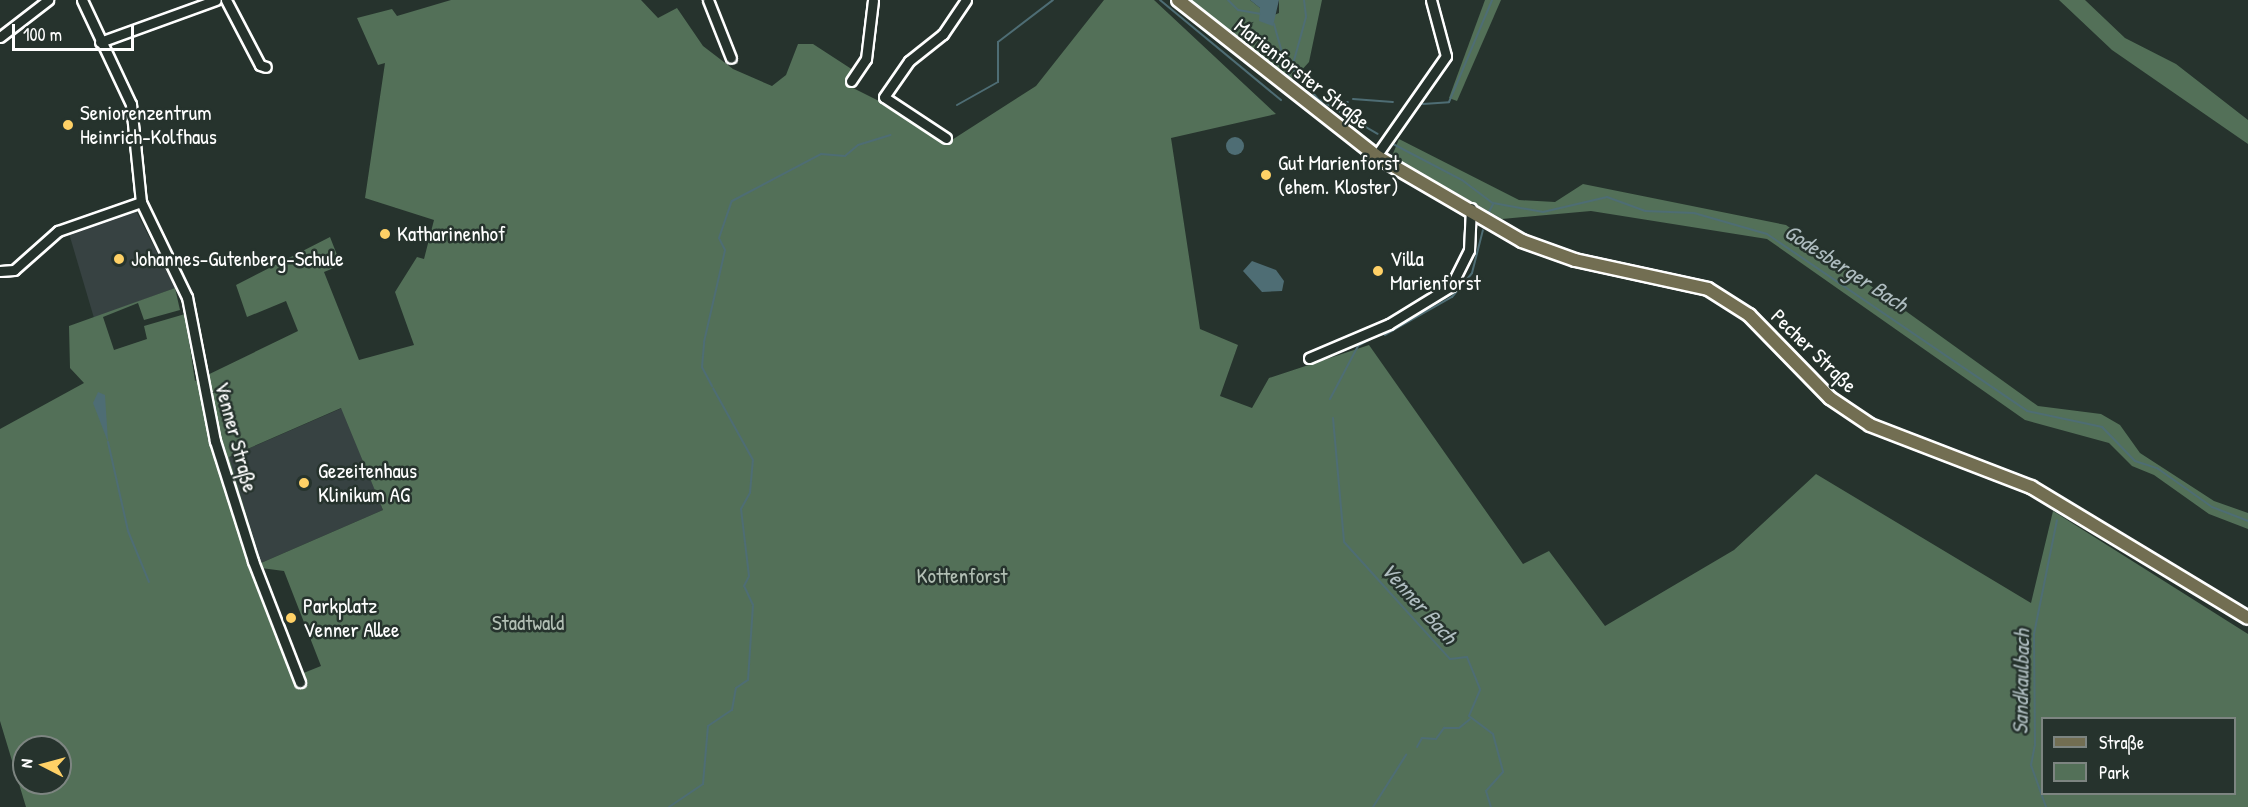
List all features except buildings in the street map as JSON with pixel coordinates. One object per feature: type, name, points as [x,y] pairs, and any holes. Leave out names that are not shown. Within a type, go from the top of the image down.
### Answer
[{"type":"main road","name":"Marienforster Straße","points":[[1178,0],[1376,156]]},
{"type":"main road","name":"Pecher Straße","points":[[1376,156],[1549,252],[1708,289],[1749,315],[1830,398],[1870,425],[2031,487],[2248,618]]},
{"type":"street","points":[[0,37],[48,0]]},
{"type":"street","name":"Venner Straße","points":[[82,0],[131,104],[141,202],[187,297],[215,441],[250,554],[300,682]]},
{"type":"street","points":[[100,42],[216,0]]},
{"type":"street","points":[[226,0],[260,65],[266,67]]},
{"type":"street","points":[[708,0],[730,45],[731,58]]},
{"type":"street","points":[[851,81],[866,58],[873,0]]},
{"type":"street","points":[[946,138],[884,97],[909,62],[943,34],[966,0]]},
{"type":"street","points":[[1376,156],[1446,56],[1431,0]]},
{"type":"street","points":[[0,271],[14,270],[58,231],[141,202]]},
{"type":"street","points":[[1309,358],[1389,324],[1451,286],[1469,250],[1471,208]]},
{"type":"shaded area","name":"Johannes-Gutenberg-Schule","points":[[135,209],[175,288],[94,318],[68,230]]},
{"type":"shaded area","name":"Gezeitenhaus Klinikum AG","points":[[342,408],[383,510],[261,563],[229,457]]},
{"type":"green space","points":[[451,0],[641,0],[658,18],[677,8],[703,46],[733,69],[772,86],[786,75],[798,44],[813,44],[853,70],[847,85],[927,125],[944,145],[1036,86],[1104,0],[1154,0],[1276,114],[1171,138],[1200,329],[1238,345],[1220,396],[1252,408],[1269,378],[1369,345],[1523,564],[1549,551],[1605,626],[1734,550],[1816,474],[2031,603],[2053,511],[2248,634],[2248,807],[26,807],[22,795],[72,795],[72,735],[12,735],[12,761],[0,721],[0,429],[84,383],[70,368],[69,326],[175,288],[180,310],[144,320],[138,303],[103,317],[114,350],[147,339],[144,326],[185,314],[195,381],[298,331],[286,301],[247,317],[236,285],[330,237],[341,265],[324,272],[359,360],[414,345],[395,292],[417,257],[424,259],[434,220],[365,198],[385,63],[378,65],[357,18],[392,9],[397,16]],"holes":[[[341,408],[383,510],[261,563],[229,457]],[[261,568],[284,571],[321,666],[301,674]]]},
{"type":"green space","points":[[1187,0],[1250,0],[1260,8],[1260,21],[1279,13],[1279,0],[1322,0],[1309,62],[1292,81]]},
{"type":"green space","points":[[1485,0],[1501,0],[1457,101],[1449,98]]},
{"type":"green space","points":[[2059,0],[2085,0],[2125,38],[2176,64],[2248,120],[2248,144],[2112,50]]},
{"type":"green space","points":[[1399,139],[1519,200],[1555,202],[1583,184],[1786,225],[2038,406],[2101,414],[2120,425],[2140,453],[2214,501],[2248,513],[2248,529],[2209,514],[2154,475],[2132,466],[2109,443],[2025,420],[1767,239],[1591,211],[1502,219],[1392,156]]},
{"type":"water","points":[[1250,0],[1279,0],[1273,26],[1259,21],[1260,8]]},
{"type":"water","points":[[1235,137],[1241,140],[1244,146],[1241,152],[1235,155],[1229,152],[1226,146],[1229,140]]},
{"type":"water","points":[[1252,261],[1276,270],[1284,281],[1282,291],[1262,292],[1243,271]]},
{"type":"water","points":[[98,392],[105,395],[108,442],[93,403]]},
{"type":"waterway","points":[[957,105],[998,82],[998,42],[1053,0]]},
{"type":"waterway","points":[[1160,0],[1281,100]]},
{"type":"waterway","points":[[1228,0],[1238,10],[1260,14]]},
{"type":"waterway","name":"Godesberger Bach","points":[[1304,0],[1306,17],[1292,68],[1318,99],[1378,134]]},
{"type":"waterway","points":[[1423,104],[1449,102],[1492,0]]},
{"type":"waterway","points":[[1274,24],[1290,81]]},
{"type":"waterway","points":[[1353,99],[1393,102]]},
{"type":"waterway","points":[[1338,107],[1348,102]]},
{"type":"waterway","points":[[712,386],[702,367],[704,342],[725,250],[719,238],[732,201],[821,154],[845,156],[858,145],[891,135]]},
{"type":"waterway","name":"Godesberger Bach","points":[[1393,144],[1462,180],[1493,203],[1543,212],[1607,197],[1645,211],[1694,213],[1767,234],[2027,411],[2102,427],[2135,461],[2157,468],[2212,507],[2248,521]]},
{"type":"waterway","name":"Venner Bach","points":[[1489,212],[1493,204]]},
{"type":"waterway","name":"Venner Bach","points":[[1385,335],[1452,297],[1472,273],[1483,230]]},
{"type":"waterway","name":"Venner Bach","points":[[1330,399],[1358,346],[1369,340]]},
{"type":"waterway","points":[[669,807],[703,784],[708,726],[732,710],[736,688],[748,680],[753,605],[744,586],[749,576],[741,509],[750,493],[753,460],[713,388]]},
{"type":"waterway","name":"Venner Bach","points":[[1333,418],[1344,542],[1450,659],[1467,657],[1480,690],[1469,716],[1493,734],[1503,772],[1486,791],[1491,807]]},
{"type":"waterway","points":[[108,442],[128,531],[149,582]]},
{"type":"waterway","name":"Sandkaulbach","points":[[2041,793],[2031,765],[2035,745],[2034,634],[2057,520]]},
{"type":"waterway","points":[[1417,747],[1422,738],[1436,739],[1444,728],[1459,728],[1470,719]]},
{"type":"waterway","points":[[1373,807],[1406,755]]},
{"type":"waterway","name":"Sandkaulbach","points":[[2042,795],[2046,807]]},
{"type":"place","name":"Seniorenzentrum Heinrich-Kolfhaus","points":[[68,125]]},
{"type":"place","name":"Gut Marienforst (ehem. Kloster)","points":[[1266,175]]},
{"type":"place","name":"Katharinenhof","points":[[385,234]]},
{"type":"place","name":"Johannes-Gutenberg-Schule","points":[[119,259]]},
{"type":"place","name":"Villa Marienforst","points":[[1378,271]]},
{"type":"place","name":"Gezeitenhaus Klinikum AG","points":[[304,483]]},
{"type":"place","name":"Parkplatz Venner Allee","points":[[291,618]]},
{"type":"park label","name":"Kottenforst","points":[[962,576]]},
{"type":"park label","name":"Stadtwald","points":[[528,623]]}]
